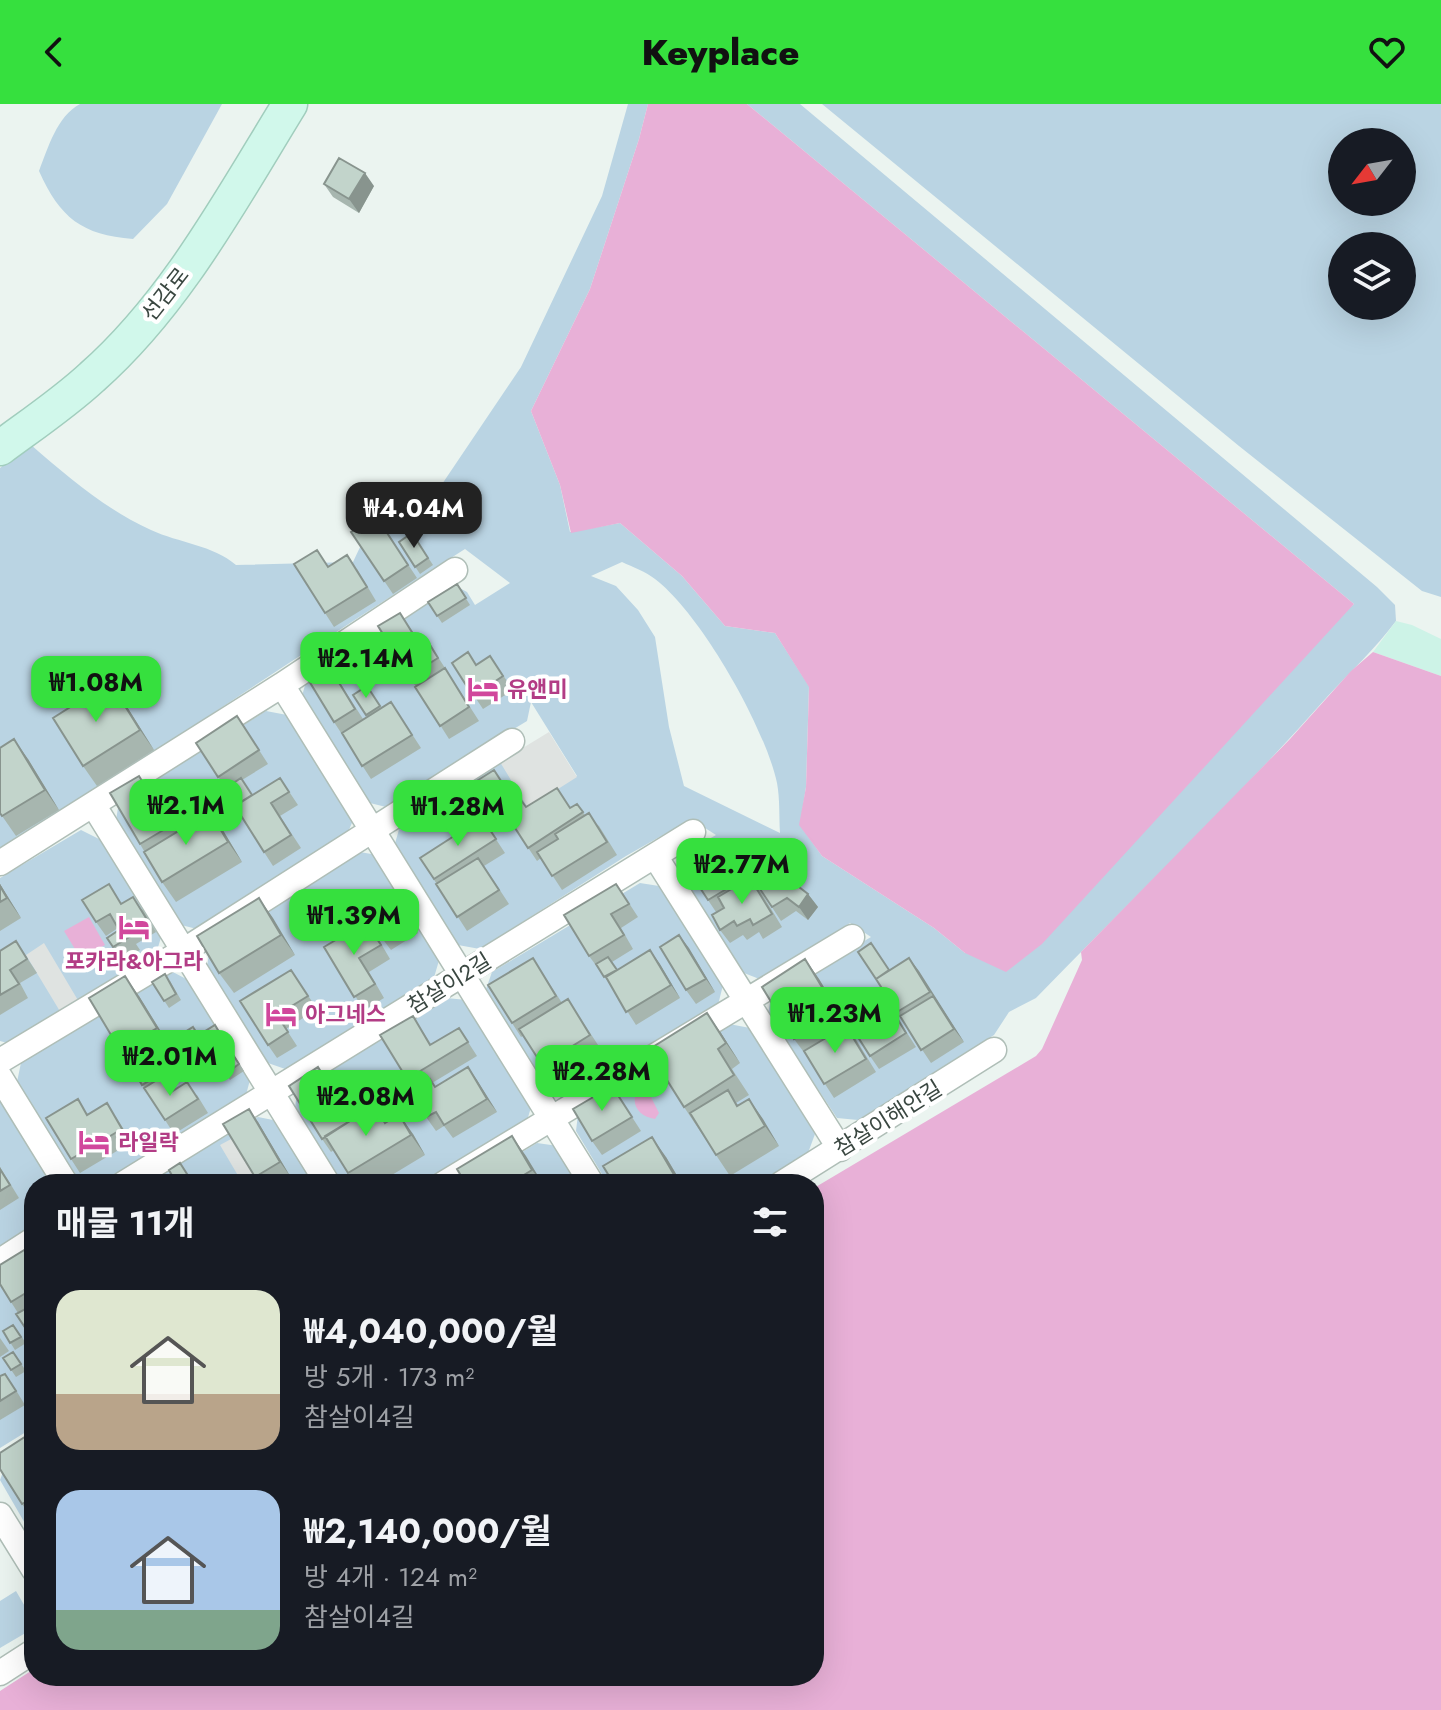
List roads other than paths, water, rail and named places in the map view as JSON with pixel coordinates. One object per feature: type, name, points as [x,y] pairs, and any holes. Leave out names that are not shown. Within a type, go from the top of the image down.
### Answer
[{"type":"street","name":"선감로","points":[[0,448],[93,377],[141,326],[191,260],[290,104]]},
{"type":"street","points":[[0,863],[282,685],[455,570]]},
{"type":"street","points":[[282,685],[586,1174]]},
{"type":"street","points":[[0,1061],[183,951],[512,741]]},
{"type":"street","points":[[94,806],[322,1174]]},
{"type":"street","name":"참살이2길","points":[[139,1174],[693,832]]},
{"type":"street","points":[[655,856],[840,1149]]},
{"type":"street","points":[[459,1174],[852,937]]},
{"type":"street","name":"참살이해안길","points":[[798,1174],[994,1050]]},
{"type":"street","points":[[0,1077],[60,1174]]},
{"type":"street","points":[[0,1261],[24,1245]]},
{"type":"street","points":[[0,1515],[24,1554]]},
{"type":"street","points":[[0,1673],[24,1657]]},
{"type":"place","name":"유앤미","points":[[483,689]]},
{"type":"place","name":"포카라&아그라","points":[[134,927]]},
{"type":"place","name":"아그네스","points":[[281,1014]]},
{"type":"place","name":"라일락","points":[[94,1142]]}]
